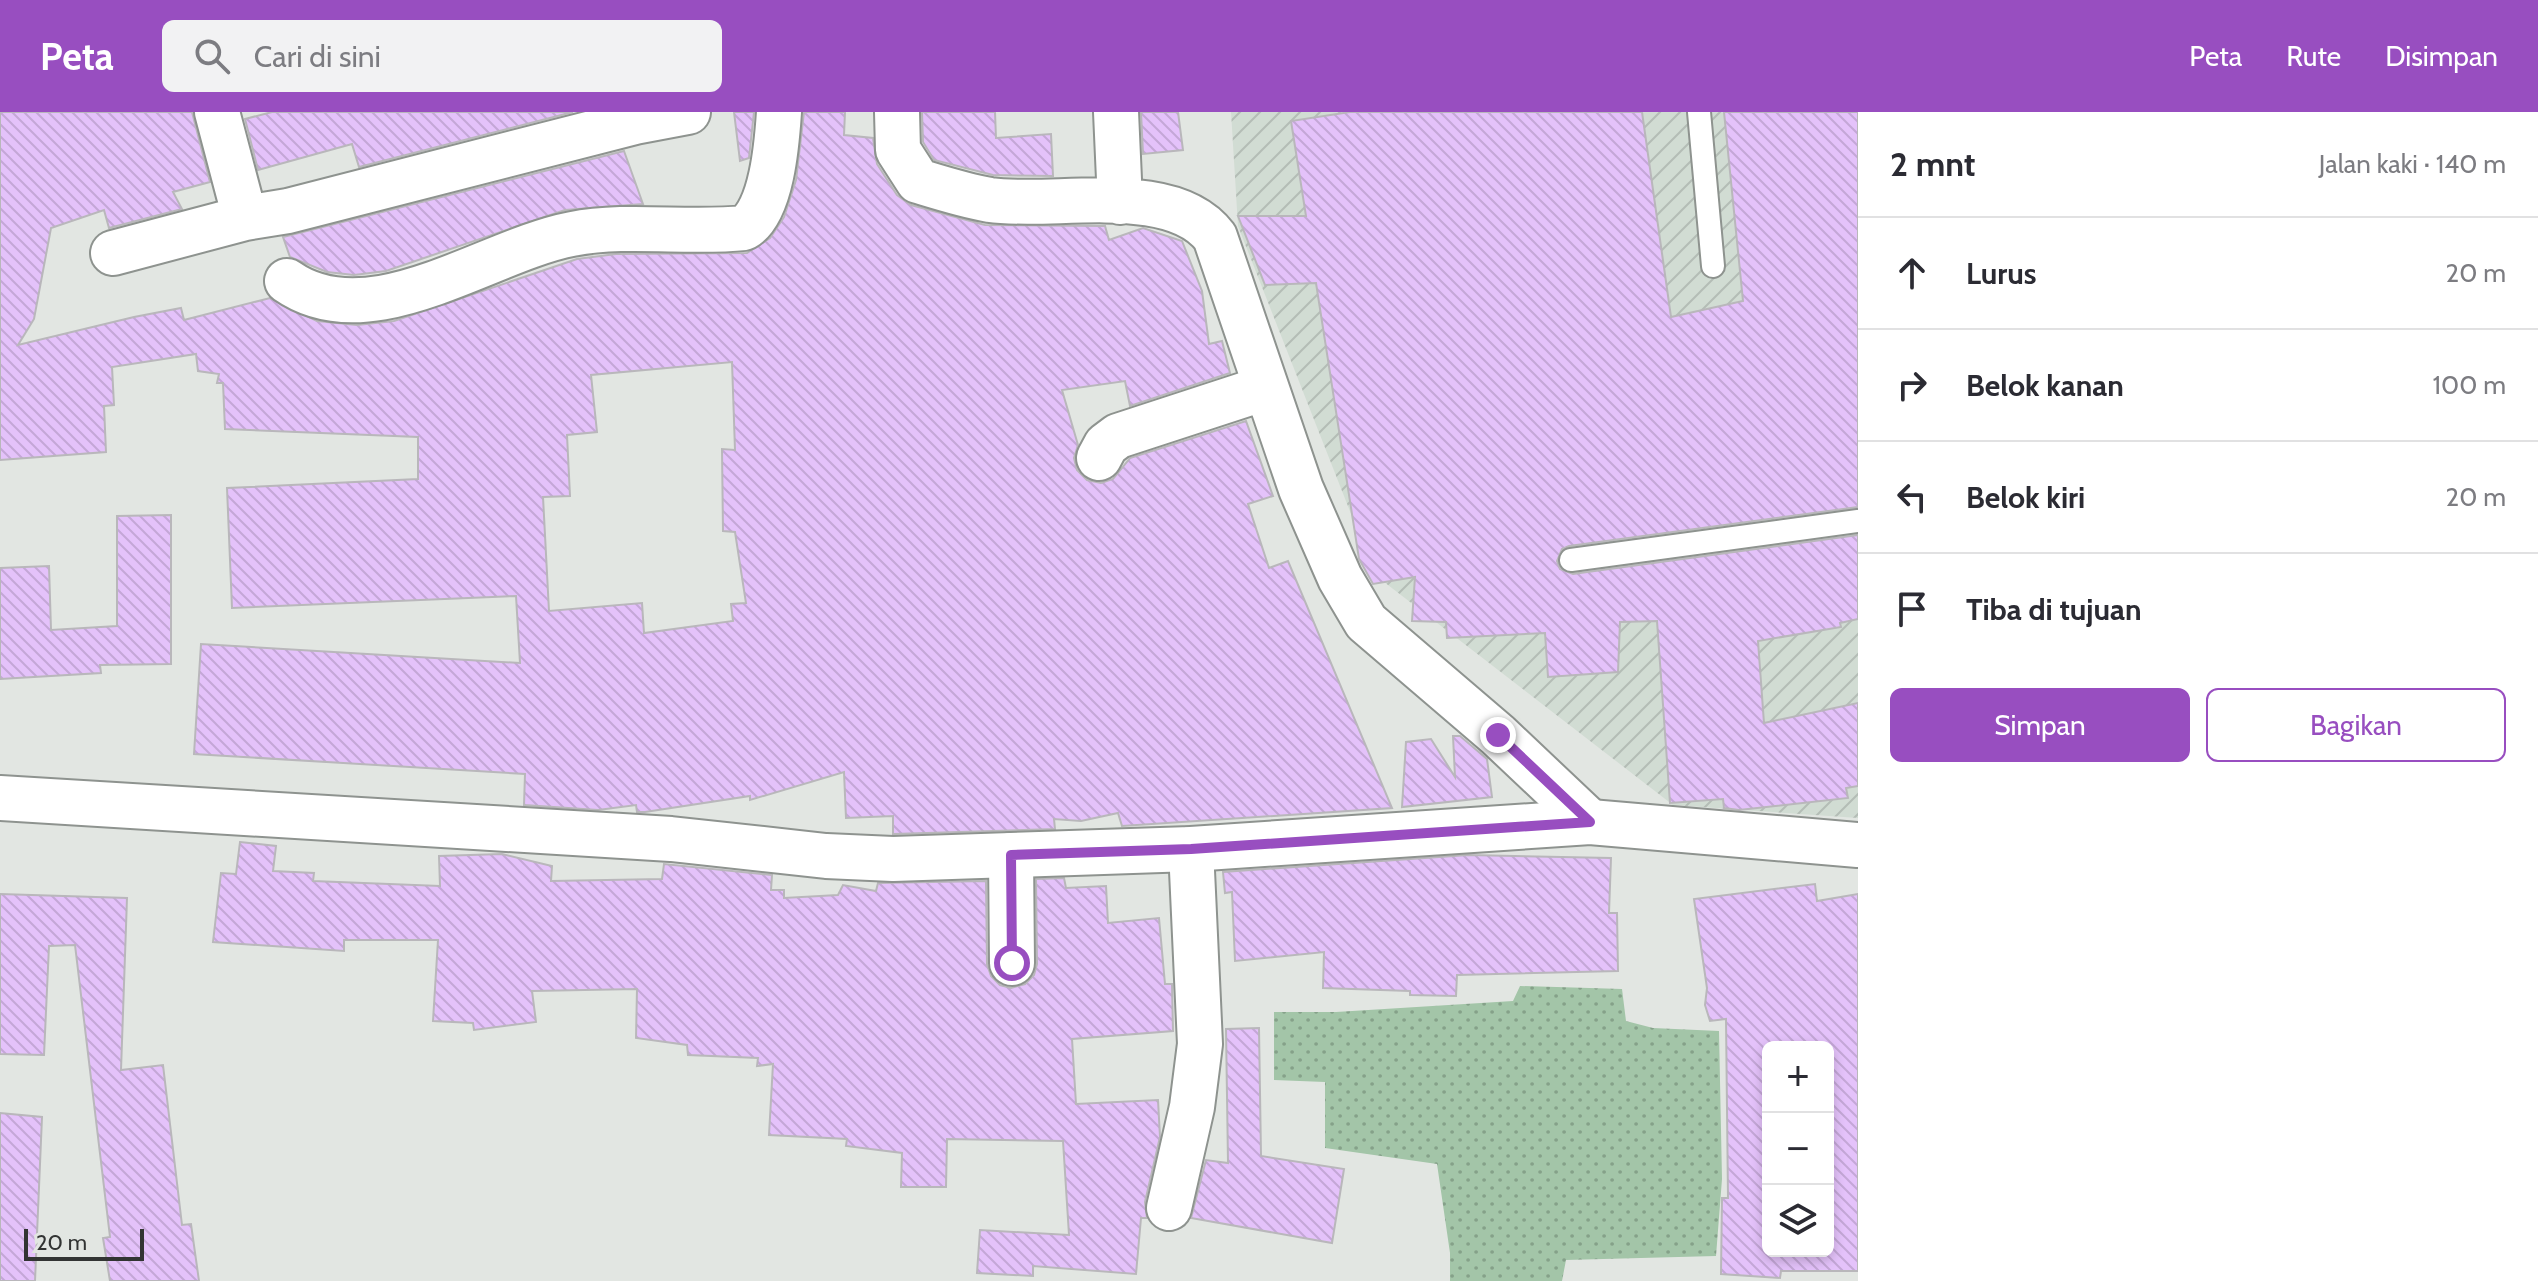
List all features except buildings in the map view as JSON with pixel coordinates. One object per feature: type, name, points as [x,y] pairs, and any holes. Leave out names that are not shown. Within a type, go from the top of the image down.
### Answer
[{"type":"street","points":[[217,112],[245,218]]},
{"type":"street","points":[[113,253],[245,218],[288,211],[633,117],[688,112]]},
{"type":"street","points":[[287,281],[298,289],[332,299],[374,300],[572,234],[625,229],[744,228],[752,224],[774,175],[779,112]]},
{"type":"street","points":[[897,112],[898,150],[918,181],[991,200],[1120,202],[1185,211],[1202,220],[1215,237],[1301,489],[1340,578],[1366,622],[1498,735],[1590,822]]},
{"type":"street","points":[[1116,112],[1120,202]]},
{"type":"street","points":[[1099,458],[1106,445],[1118,436],[1265,388]]},
{"type":"street","points":[[0,798],[671,839],[826,856],[1011,855],[1191,849],[1590,822],[1858,845]]},
{"type":"street","points":[[1169,1208],[1192,1107],[1200,1044],[1191,849]]},
{"type":"street","points":[[1011,855],[1012,963]]},
{"type":"lane","points":[[1699,112],[1713,266]]},
{"type":"lane","points":[[1571,560],[1858,521]]},
{"type":"shaded area","points":[[1231,112],[1858,112],[1858,818],[1673,805],[1375,575],[1238,226]]},
{"type":"green space","points":[[1520,986],[1622,989],[1626,1021],[1653,1028],[1719,1031],[1722,1179],[1716,1256],[1566,1260],[1562,1281],[1450,1281],[1450,1253],[1437,1164],[1325,1148],[1325,1082],[1274,1080],[1274,1012],[1336,1012],[1513,1001]]},
{"type":"route","points":[[1012,963],[1011,855],[1191,849],[1590,822],[1498,735]]}]
